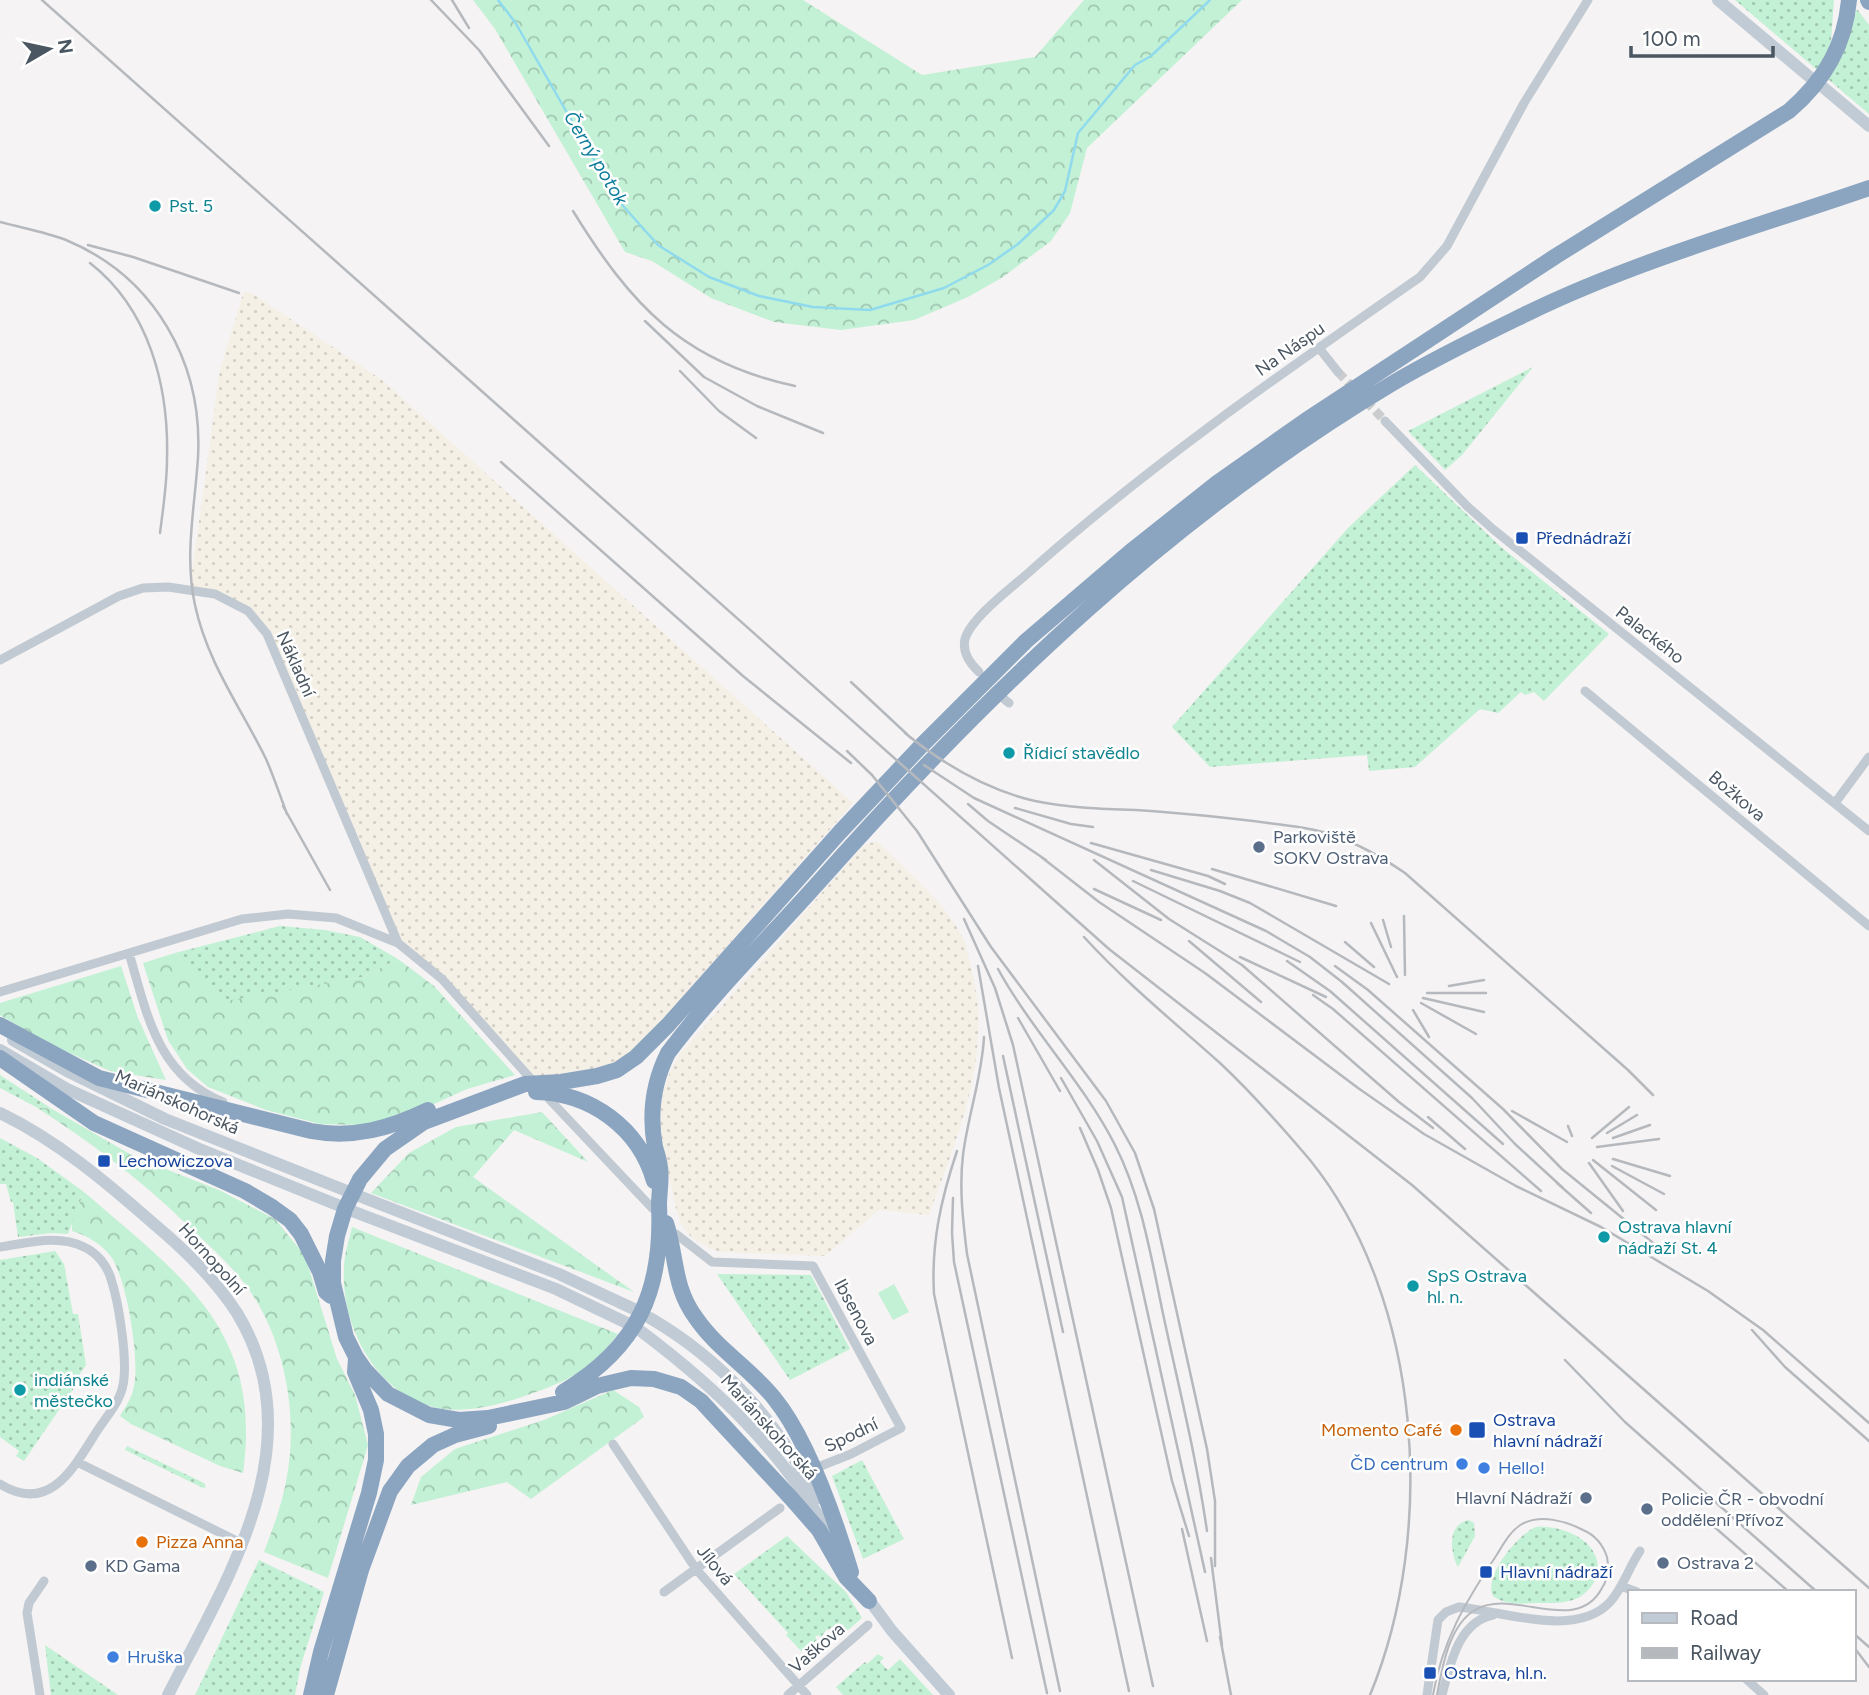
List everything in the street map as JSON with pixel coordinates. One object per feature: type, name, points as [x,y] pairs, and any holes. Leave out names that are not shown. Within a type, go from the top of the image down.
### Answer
[{"type":"highway","points":[[332,1294],[335,1239],[349,1199],[374,1160],[397,1138],[424,1122],[525,1084],[597,1076],[617,1070],[636,1057],[668,1025],[840,832],[1026,641],[1161,526],[1273,443],[1556,256],[1789,111],[1816,85],[1836,53],[1848,7]]},
{"type":"highway","points":[[656,1205],[661,1168],[655,1144],[653,1097],[658,1074],[668,1054],[860,836],[975,714],[1099,598],[1226,497],[1313,434],[1395,382],[1566,296],[1642,266],[1869,188]]},
{"type":"highway","points":[[0,1025],[99,1077],[312,1131],[349,1135],[380,1128],[439,1105],[525,1093],[569,1096],[597,1108],[621,1124],[639,1147],[652,1172],[666,1262],[695,1318],[774,1397],[790,1419],[839,1535],[849,1569]]},
{"type":"highway","points":[[0,1058],[94,1124],[245,1191],[272,1207],[301,1234],[332,1294],[352,1350],[355,1372],[371,1409],[376,1434],[376,1460],[354,1566],[336,1629],[311,1695]]},
{"type":"highway","points":[[354,1566],[390,1491],[401,1474],[422,1452],[455,1435],[517,1420],[587,1377],[612,1355],[638,1321],[654,1281],[666,1262]]},
{"type":"highway","points":[[352,1350],[365,1370],[388,1394],[415,1409],[444,1419],[488,1418],[564,1402],[597,1386],[631,1378],[663,1381],[681,1387],[693,1394],[798,1506],[819,1530],[846,1577],[869,1601]]},
{"type":"highway","points":[[326,1695],[336,1629]]},
{"type":"main road","points":[[1718,0],[1812,79]]},
{"type":"main road","points":[[1824,88],[1869,126]]},
{"type":"main road","name":"Mariánskohorská","points":[[0,1033],[67,1071],[166,1119],[559,1274],[636,1310]]},
{"type":"main road","name":"Mariánskohorská","points":[[0,1050],[67,1089],[197,1148],[556,1289],[629,1324]]},
{"type":"main road","name":"Hornopolní","points":[[0,1113],[48,1139],[155,1224],[212,1280],[243,1325],[258,1362],[266,1394],[268,1423],[262,1486],[242,1543],[168,1695]]},
{"type":"main road","name":"Mariánskohorská","points":[[650,1318],[700,1351],[758,1407],[809,1484],[849,1569]]},
{"type":"main road","name":"Mariánskohorská","points":[[642,1332],[688,1366],[743,1418],[797,1482],[869,1601],[949,1695]]},
{"type":"street","name":"Na Náspu","points":[[979,671],[969,662],[965,638],[975,622],[989,608],[1135,482],[1238,403],[1420,277],[1436,261],[1447,246],[1524,103],[1588,0]]},
{"type":"street","points":[[1319,348],[1338,372]]},
{"type":"street","name":"Palackého","points":[[1385,421],[1468,507],[1503,539],[1869,831]]},
{"type":"street","name":"Nákladní","points":[[0,660],[119,596],[143,588],[168,587],[215,594],[248,611],[267,634],[398,943]]},
{"type":"street","name":"Božkova","points":[[1585,691],[1869,926]]},
{"type":"street","points":[[1835,803],[1869,757]]},
{"type":"street","name":"Nákladní","points":[[0,992],[242,919],[288,914],[336,918],[398,943],[442,979],[531,1079]]},
{"type":"street","points":[[129,953],[159,1046],[174,1069],[212,1098],[253,1115]]},
{"type":"street","points":[[550,1099],[656,1205]]},
{"type":"street","name":"Ibsenova","points":[[676,1234],[712,1262],[813,1266],[901,1428]]},
{"type":"street","points":[[0,1247],[53,1239],[68,1241],[96,1254],[111,1279],[124,1348],[124,1384],[121,1394],[77,1462],[59,1484],[40,1492],[20,1494],[0,1484]]},
{"type":"street","name":"Spodní","points":[[813,1469],[851,1454],[901,1428]]},
{"type":"street","name":"Jílová","points":[[613,1444],[696,1569],[807,1695]]},
{"type":"street","points":[[77,1462],[242,1543]]},
{"type":"street","points":[[664,1592],[780,1508]]},
{"type":"street","points":[[1427,1695],[1438,1620],[1446,1612],[1459,1607],[1564,1621],[1589,1617],[1606,1606],[1640,1551]]},
{"type":"street","points":[[40,1695],[27,1613],[29,1603],[44,1581]]},
{"type":"street","points":[[1620,1586],[1631,1590]]},
{"type":"street","points":[[1442,1695],[1462,1635],[1478,1620],[1498,1614]]},
{"type":"street","name":"Vaškova","points":[[788,1695],[868,1625]]},
{"type":"street","points":[[1748,1681],[1764,1695]]},
{"type":"green space","points":[[473,0],[803,0],[922,75],[1035,57],[1084,0],[1242,0],[1087,148],[1070,213],[1051,241],[1003,277],[968,297],[914,320],[841,330],[774,322],[711,298],[652,261],[625,252],[495,29]]},
{"type":"green space","points":[[1735,0],[1834,0],[1831,41],[1843,49],[1857,9],[1869,25],[1869,114]]},
{"type":"green space","points":[[1533,367],[1462,455],[1445,470],[1408,431]]},
{"type":"green space","points":[[1415,465],[1501,547],[1609,634],[1544,701],[1534,692],[1525,695],[1521,692],[1498,713],[1480,709],[1415,767],[1369,771],[1367,755],[1210,767],[1172,727],[1348,528]]},
{"type":"green space","points":[[280,926],[325,930],[360,937],[398,959],[363,977],[220,1003],[175,953]]},
{"type":"green space","points":[[175,953],[220,1002],[363,977],[398,959],[434,986],[515,1075],[467,1089],[423,1109],[363,1125],[320,1124],[266,1110],[208,1087],[187,1069],[168,1040],[143,963]]},
{"type":"green space","points":[[121,966],[138,1018],[166,1080],[110,1071],[43,1041],[0,1015],[0,1003]]},
{"type":"green space","points":[[0,1075],[52,1109],[36,1107],[0,1088]]},
{"type":"green space","points":[[36,1107],[52,1109],[135,1157],[219,1190],[275,1219],[305,1256],[337,1359],[355,1395],[368,1445],[328,1578],[264,1552],[285,1486],[291,1429],[286,1380],[280,1356],[262,1311],[250,1291],[219,1255],[149,1190]]},
{"type":"green space","points":[[542,1112],[588,1162],[514,1130],[473,1177],[634,1292],[371,1193],[409,1153],[456,1127]]},
{"type":"green space","points":[[0,1138],[37,1158],[84,1192],[68,1234],[18,1237],[13,1202],[6,1184],[0,1184]]},
{"type":"green space","points":[[84,1192],[153,1251],[182,1280],[207,1310],[227,1343],[240,1380],[246,1423],[243,1473],[220,1466],[131,1424],[120,1416],[134,1386],[135,1358],[131,1321],[123,1284],[112,1258],[94,1241],[72,1231],[72,1222]]},
{"type":"green space","points":[[352,1227],[618,1334],[600,1355],[581,1371],[562,1382],[522,1397],[489,1406],[455,1410],[433,1407],[412,1399],[394,1387],[379,1372],[366,1353],[348,1312],[344,1269]]},
{"type":"green space","points":[[55,1251],[64,1264],[73,1314],[78,1314],[86,1365],[72,1386],[74,1388],[24,1461],[16,1456],[19,1451],[0,1437],[0,1260]]},
{"type":"green space","points":[[717,1274],[811,1275],[850,1349],[790,1380]]},
{"type":"green space","points":[[894,1284],[909,1312],[893,1320],[878,1293]]},
{"type":"green space","points":[[613,1390],[639,1407],[644,1417],[531,1499],[507,1482],[411,1505],[421,1477],[455,1449],[544,1420]]},
{"type":"green space","points":[[127,1446],[204,1483],[206,1487],[203,1488],[125,1450]]},
{"type":"green space","points":[[862,1460],[904,1539],[863,1559],[832,1476]]},
{"type":"green space","points":[[1469,1520],[1474,1523],[1475,1536],[1458,1567],[1453,1554],[1452,1539],[1457,1527]]},
{"type":"green space","points":[[1536,1527],[1570,1533],[1580,1538],[1595,1555],[1598,1566],[1596,1578],[1589,1589],[1578,1598],[1557,1603],[1519,1604],[1493,1596],[1491,1588],[1497,1568],[1520,1538]]},
{"type":"green space","points":[[787,1536],[846,1592],[862,1618],[841,1636],[833,1626],[827,1629],[821,1637],[815,1637],[817,1640],[802,1652],[734,1574]]},
{"type":"green space","points":[[259,1560],[324,1592],[301,1665],[295,1695],[195,1695]]},
{"type":"green space","points":[[45,1645],[118,1695],[51,1695]]},
{"type":"green space","points":[[878,1654],[884,1658],[880,1662],[888,1670],[900,1659],[933,1695],[843,1695],[836,1687]]},
{"type":"sand","points":[[244,291],[253,294],[382,380],[853,803],[644,1040],[625,1057],[602,1069],[531,1079],[442,979],[398,943],[267,634],[248,611],[192,589],[191,579],[220,370]]},
{"type":"sand","points":[[877,841],[923,886],[954,923],[965,943],[977,999],[978,1031],[970,1093],[929,1215],[879,1210],[825,1256],[719,1252],[690,1236],[677,1211],[666,1163],[660,1116],[665,1086],[671,1070],[680,1054],[864,845]]},
{"type":"waterway","name":"Černý potok","points":[[498,0],[515,22],[616,198],[658,245],[709,277],[759,296],[813,307],[870,310],[944,288],[988,265],[1018,244],[1054,210],[1065,191],[1078,133],[1135,65],[1151,56],[1210,0]]},
{"type":"tunnel","points":[[1338,372],[1385,421]]},
{"type":"tram line","points":[[1433,1695],[1442,1657],[1457,1622],[1514,1530],[1529,1521],[1545,1519],[1569,1524],[1595,1538],[1607,1557],[1608,1569],[1604,1585],[1591,1602],[1577,1609],[1490,1604],[1475,1610],[1466,1617],[1453,1636],[1444,1660],[1437,1695]]},
{"type":"railway","points":[[42,0],[1109,949],[1412,1185],[1869,1588]]},
{"type":"railway","points":[[431,0],[479,50],[549,146]]},
{"type":"railway","points":[[452,0],[469,28]]},
{"type":"railway","points":[[573,211],[616,275],[664,325],[721,362],[795,386]]},
{"type":"railway","points":[[0,222],[66,240],[97,256],[125,276],[148,300],[167,327],[182,357],[192,389],[197,422],[198,457],[190,549],[195,605],[200,626],[216,665],[266,759],[287,814]]},
{"type":"railway","points":[[88,245],[133,257],[239,293]]},
{"type":"railway","points":[[90,263],[110,282],[141,326],[159,377],[167,432],[166,487],[160,533]]},
{"type":"railway","points":[[645,321],[704,377],[757,406],[823,433]]},
{"type":"railway","points":[[680,371],[719,411],[756,438]]},
{"type":"railway","points":[[501,462],[743,676],[851,763]]},
{"type":"railway","points":[[851,682],[911,738]]},
{"type":"railway","points":[[905,733],[966,775],[1035,801],[1086,808],[1202,815],[1293,826],[1327,833],[1363,848],[1405,873],[1653,1095]]},
{"type":"railway","points":[[847,751],[872,775],[917,831],[991,947],[1106,1101],[1135,1153],[1154,1209],[1207,1449],[1215,1501],[1215,1566]]},
{"type":"railway","points":[[924,765],[974,798],[1266,931],[1310,957],[1342,982],[1472,1098],[1515,1144],[1563,1188]]},
{"type":"railway","points":[[968,804],[988,821],[1046,860]]},
{"type":"railway","points":[[283,806],[330,890]]},
{"type":"railway","points":[[1015,808],[1071,824],[1093,827]]},
{"type":"railway","points":[[1091,843],[1208,876],[1225,884]]},
{"type":"railway","points":[[1040,856],[1099,902],[1205,973],[1424,1134],[1516,1186],[1601,1227],[1708,1291],[1763,1330],[1869,1423]]},
{"type":"railway","points":[[1094,860],[1169,919],[1242,965],[1399,1102],[1433,1128]]},
{"type":"railway","points":[[1212,869],[1336,906]]},
{"type":"railway","points":[[1151,870],[1250,903],[1389,984]]},
{"type":"railway","points":[[1133,881],[1300,962]]},
{"type":"railway","points":[[1094,889],[1161,920]]},
{"type":"railway","points":[[1404,916],[1405,975]]},
{"type":"railway","points":[[964,919],[995,988],[1013,1045],[1153,1686]]},
{"type":"railway","points":[[1383,920],[1391,947]]},
{"type":"railway","points":[[1371,923],[1397,977]]},
{"type":"railway","points":[[1084,937],[1133,986],[1232,1074],[1310,1160],[1348,1217],[1376,1280],[1396,1348],[1408,1419],[1410,1491],[1405,1563],[1391,1631],[1370,1695]]},
{"type":"railway","points":[[1189,941],[1261,1002]]},
{"type":"railway","points":[[1345,942],[1374,967]]},
{"type":"railway","points":[[1240,957],[1326,997]]},
{"type":"railway","points":[[1287,961],[1330,991],[1503,1144]]},
{"type":"railway","points":[[978,966],[999,1088],[1129,1691]]},
{"type":"railway","points":[[1335,966],[1368,990],[1503,1109],[1562,1169],[1663,1251]]},
{"type":"railway","points":[[998,969],[1026,1014],[1088,1100],[1125,1166],[1151,1255],[1207,1531]]},
{"type":"railway","points":[[1449,986],[1484,980]]},
{"type":"railway","points":[[1427,993],[1486,993]]},
{"type":"railway","points":[[1313,995],[1333,1009],[1541,1191]]},
{"type":"railway","points":[[1423,998],[1484,1012]]},
{"type":"railway","points":[[1421,1003],[1476,1034]]},
{"type":"railway","points":[[1413,1010],[1429,1037]]},
{"type":"railway","points":[[1018,1018],[1060,1091]]},
{"type":"railway","points":[[984,1037],[962,1167],[962,1204],[967,1254],[1060,1691]]},
{"type":"railway","points":[[1003,1056],[1063,1332]]},
{"type":"railway","points":[[1061,1078],[1097,1141],[1122,1197],[1205,1572]]},
{"type":"railway","points":[[1592,1138],[1629,1107]]},
{"type":"railway","points":[[1512,1111],[1567,1142]]},
{"type":"railway","points":[[1607,1133],[1637,1115]]},
{"type":"railway","points":[[1428,1117],[1465,1149]]},
{"type":"railway","points":[[1613,1138],[1650,1125]]},
{"type":"railway","points":[[1568,1126],[1572,1136]]},
{"type":"railway","points":[[1080,1128],[1111,1208],[1172,1481],[1189,1536]]},
{"type":"railway","points":[[1597,1147],[1659,1139]]},
{"type":"railway","points":[[957,1151],[938,1221],[934,1294],[1012,1658]]},
{"type":"railway","points":[[1613,1159],[1670,1176]]},
{"type":"railway","points":[[1593,1160],[1656,1210]]},
{"type":"railway","points":[[1589,1163],[1623,1211]]},
{"type":"railway","points":[[1612,1166],[1664,1194]]},
{"type":"railway","points":[[1557,1183],[1591,1213]]},
{"type":"railway","points":[[953,1198],[954,1262],[1047,1693]]},
{"type":"railway","points":[[1752,1330],[1785,1367],[1869,1441]]},
{"type":"railway","points":[[1565,1360],[1625,1422],[1815,1590]]},
{"type":"railway","points":[[1703,1517],[1787,1590]]},
{"type":"railway","points":[[1182,1529],[1207,1641]]},
{"type":"railway","points":[[1211,1558],[1222,1645]]},
{"type":"railway","points":[[1855,1635],[1869,1647]]},
{"type":"railway","points":[[1220,1637],[1231,1695]]},
{"type":"railway","points":[[1855,1649],[1869,1667]]},
{"type":"place","name":"Pst. 5","points":[[155,206]]},
{"type":"place","name":"Přednádraží","points":[[1522,538]]},
{"type":"place","name":"Řídicí stavědlo","points":[[1009,753]]},
{"type":"place","name":"Parkoviště SOKV Ostrava","points":[[1259,847]]},
{"type":"place","name":"Lechowiczova","points":[[104,1161]]},
{"type":"place","name":"Ostrava hlavní nádraží St. 4","points":[[1604,1237]]},
{"type":"place","name":"SpS Ostrava hl. n.","points":[[1413,1286]]},
{"type":"place","name":"indiánské městečko","points":[[20,1390]]},
{"type":"place","name":"Momento Café","points":[[1456,1430]]},
{"type":"place","name":"Ostrava hlavní nádraží","points":[[1477,1430]]},
{"type":"place","name":"ČD centrum","points":[[1462,1464]]},
{"type":"place","name":"Hello!","points":[[1484,1468]]},
{"type":"place","name":"Hlavní Nádraží","points":[[1586,1498]]},
{"type":"place","name":"Policie ČR - obvodní oddělení Přívoz","points":[[1647,1509]]},
{"type":"place","name":"Pizza Anna","points":[[142,1542]]},
{"type":"place","name":"Ostrava 2","points":[[1663,1563]]},
{"type":"place","name":"KD Gama","points":[[91,1566]]},
{"type":"place","name":"Hlavní nádraží","points":[[1486,1572]]},
{"type":"place","name":"Hruška","points":[[113,1657]]},
{"type":"place","name":"Ostrava, hl.n.","points":[[1430,1673]]}]
